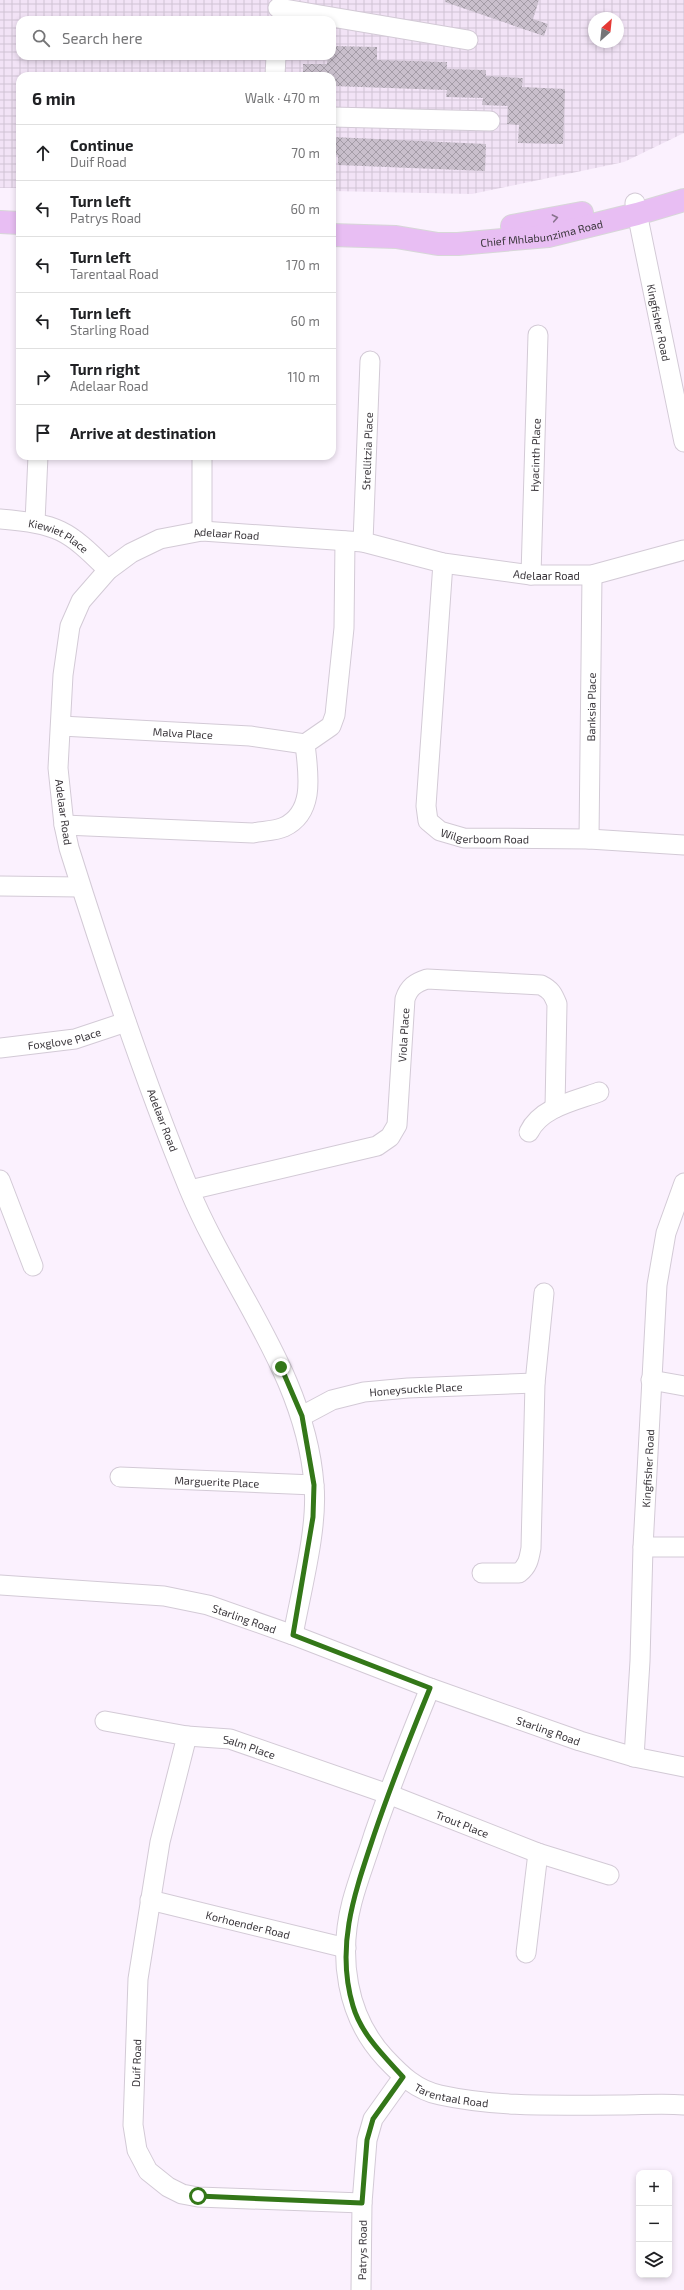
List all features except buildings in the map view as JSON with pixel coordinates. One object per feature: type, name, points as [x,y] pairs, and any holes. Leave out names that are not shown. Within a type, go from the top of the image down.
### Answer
[{"type":"main road","name":"Chief Mhlabunzima Road","points":[[636,209],[684,187]]},
{"type":"main road","name":"Chief Mhlabunzima Road","points":[[336,235],[396,237],[517,226],[636,209],[684,200]]},
{"type":"main road","points":[[0,222],[16,222]]},
{"type":"street","points":[[278,9],[321,16]]},
{"type":"street","points":[[336,18],[468,40]]},
{"type":"street","points":[[275,72],[276,60]]},
{"type":"street","points":[[336,117],[490,121]]},
{"type":"street","name":"Kingfisher Road","points":[[636,209],[684,442]]},
{"type":"street","name":"Hyacinth Place","points":[[531,575],[538,335]]},
{"type":"street","name":"Strellitzia Place","points":[[305,744],[328,729],[334,722],[354,541],[370,361]]},
{"type":"street","points":[[35,522],[38,460]]},
{"type":"street","points":[[202,460],[202,530]]},
{"type":"street","name":"Kiewiet Place","points":[[0,519],[35,522],[57,528],[80,542],[108,570]]},
{"type":"street","name":"Adelaar Road","points":[[293,1635],[313,1517],[314,1485],[302,1416],[281,1367],[190,1190],[126,1022],[80,888],[64,825],[58,768],[63,675],[70,626],[81,601],[108,570],[131,553],[160,539],[202,530],[354,541],[443,563],[531,575],[592,575],[684,550]]},
{"type":"street","name":"Wilgerboom Road","points":[[443,563],[426,806],[428,821],[440,831],[464,838],[588,839],[684,845]]},
{"type":"street","name":"Banksia Place","points":[[588,839],[592,575]]},
{"type":"street","name":"Malva Place","points":[[61,726],[250,736],[305,744]]},
{"type":"street","points":[[64,825],[253,833],[284,827],[296,819],[307,802],[305,744]]},
{"type":"street","points":[[0,886],[80,888]]},
{"type":"street","name":"Viola Place","points":[[190,1190],[377,1146],[390,1137],[397,1125],[405,999],[408,990],[416,983],[427,979],[541,985],[553,993],[557,1004],[555,1108]]},
{"type":"street","name":"Foxglove Place","points":[[0,1048],[75,1039],[126,1022]]},
{"type":"street","points":[[529,1132],[536,1120],[555,1108],[599,1092]]},
{"type":"street","points":[[0,1180],[33,1266]]},
{"type":"street","name":"Kingfisher Road","points":[[634,1757],[640,1661],[643,1547],[651,1380],[657,1285],[666,1233],[684,1183]]},
{"type":"street","points":[[482,1573],[519,1573],[529,1560],[532,1548],[535,1383],[544,1293]]},
{"type":"street","points":[[651,1380],[684,1386]]},
{"type":"street","name":"Honeysuckle Place","points":[[302,1416],[332,1400],[364,1392],[408,1388],[535,1383]]},
{"type":"street","name":"Marguerite Place","points":[[120,1477],[314,1485]]},
{"type":"street","points":[[643,1547],[684,1547]]},
{"type":"street","name":"Starling Road","points":[[0,1585],[164,1596],[208,1605],[293,1635],[430,1688],[580,1741],[634,1757],[684,1766]]},
{"type":"street","name":"Tarentaal Road","points":[[430,1688],[388,1794],[352,1903],[346,1948],[347,1979],[353,2007],[368,2036],[403,2077],[419,2088],[438,2095],[508,2105],[684,2105]]},
{"type":"street","name":"Salm Place","points":[[105,1721],[187,1736],[230,1739],[388,1794]]},
{"type":"street","name":"Duif Road","points":[[187,1736],[160,1842],[138,1979],[134,2125],[137,2150],[148,2171],[168,2187],[182,2194],[362,2203]]},
{"type":"street","name":"Trout Place","points":[[388,1794],[538,1853],[609,1875]]},
{"type":"street","points":[[526,1953],[538,1853]]},
{"type":"street","name":"Korhoender Road","points":[[150,1900],[346,1948]]},
{"type":"street","name":"Patrys Road","points":[[361,2290],[362,2203],[367,2140],[373,2119],[403,2077]]},
{"type":"shaded area","points":[[0,0],[684,0],[684,133],[624,162],[472,194],[336,191],[336,72],[16,72],[16,188],[0,188]]},
{"type":"route","points":[[198,2196],[362,2203],[367,2140],[373,2119],[403,2077],[381,2053],[364,2030],[353,2007],[347,1979],[346,1948],[352,1903],[388,1794],[430,1688],[293,1635],[313,1517],[314,1485],[302,1416],[281,1367]]}]
